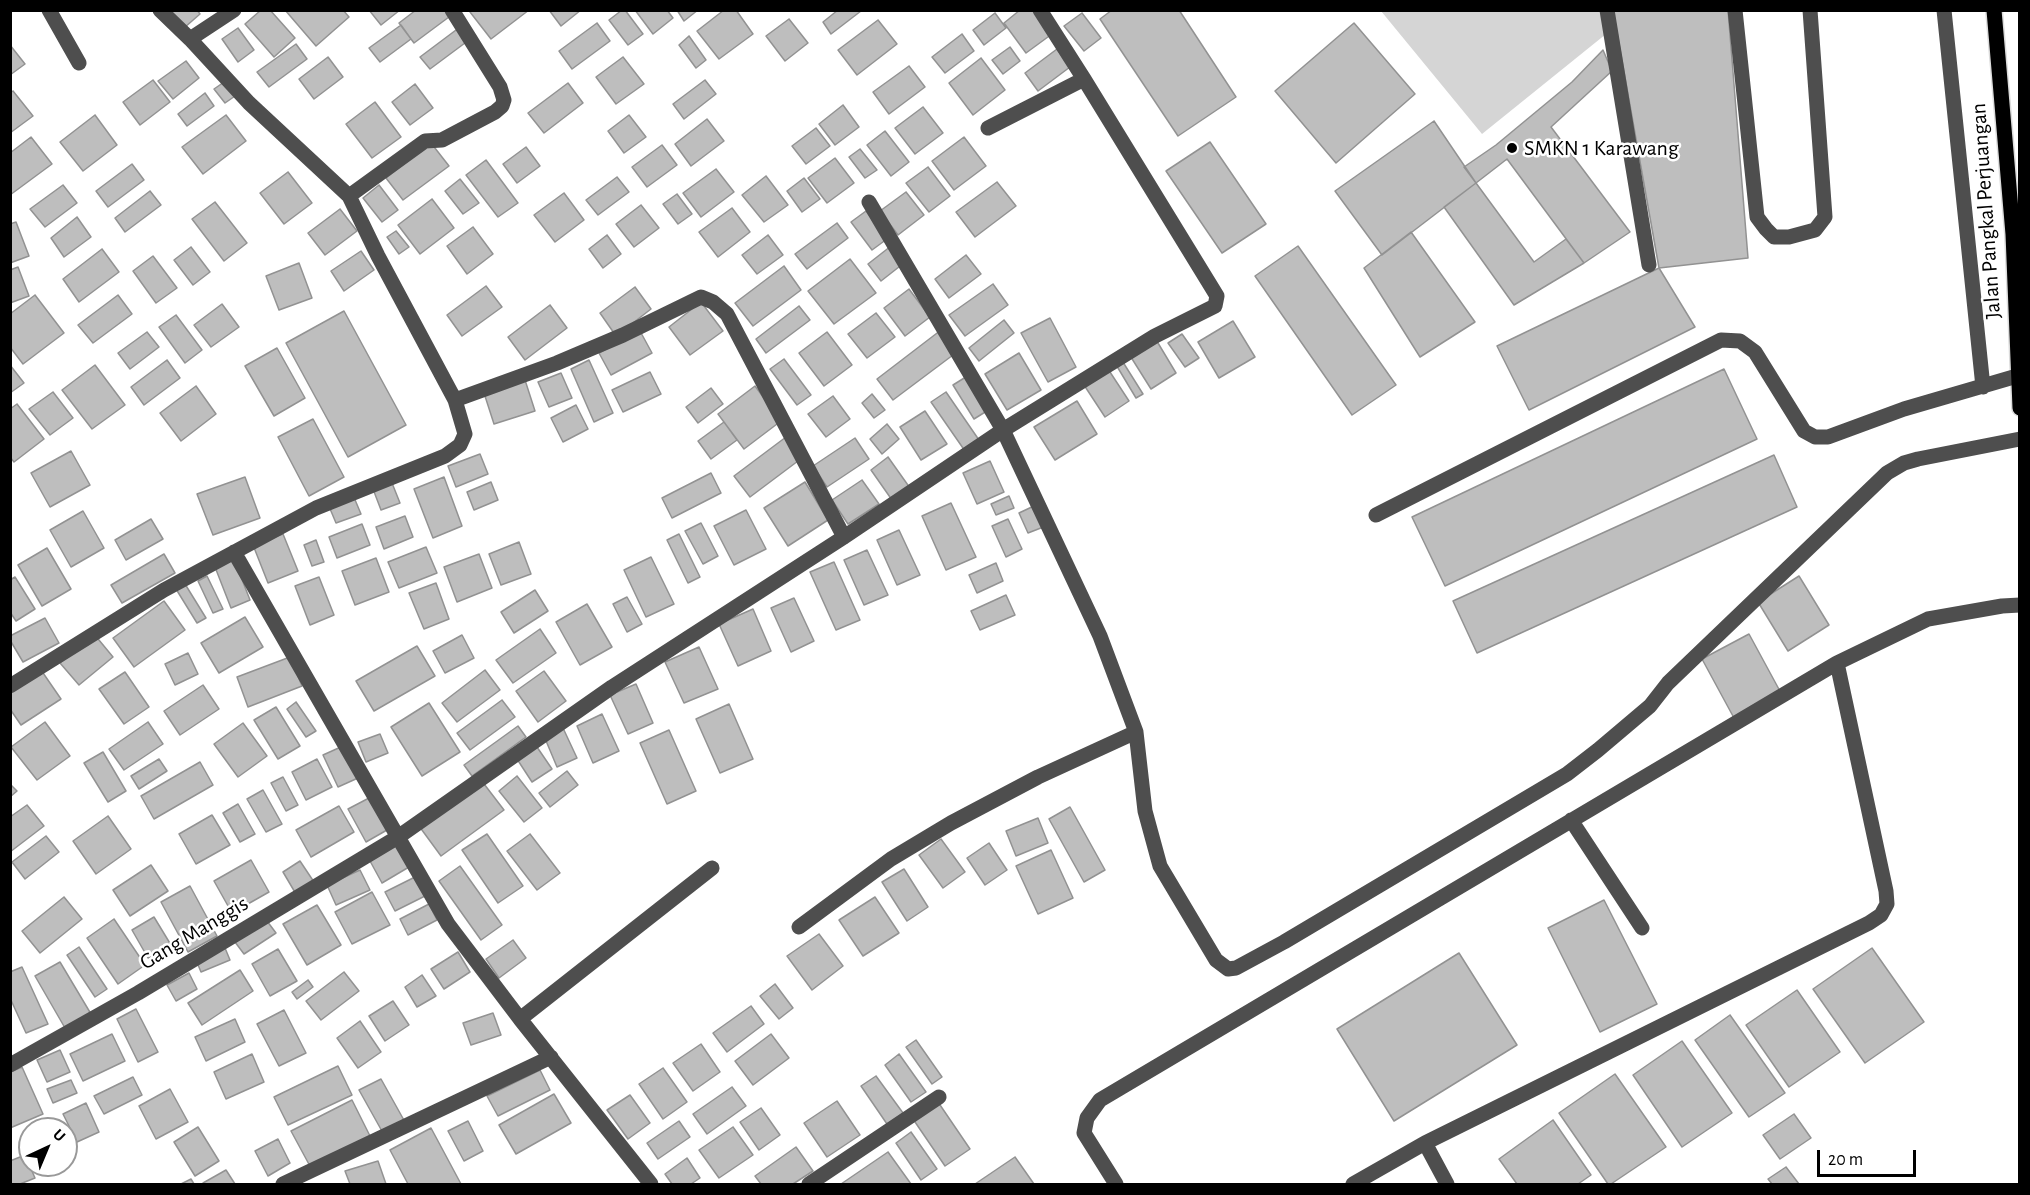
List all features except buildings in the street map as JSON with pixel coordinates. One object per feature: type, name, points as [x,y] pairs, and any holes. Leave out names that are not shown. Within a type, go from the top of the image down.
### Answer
[{"type":"main road","name":"Jalan Pangkal Perjuangan","points":[[1994,10],[2013,234],[2019,408]]},
{"type":"street","points":[[49,10],[80,63]]},
{"type":"street","points":[[10,686],[164,590],[316,508],[445,456],[460,445],[465,434],[455,400],[378,256],[349,196],[249,103],[160,10]]},
{"type":"street","points":[[190,39],[234,10]]},
{"type":"street","points":[[349,196],[425,141],[442,140],[502,106],[504,100],[500,87],[452,10]]},
{"type":"street","points":[[988,128],[1084,79],[1040,10]]},
{"type":"street","points":[[1607,10],[1649,265]]},
{"type":"street","points":[[1735,10],[1757,217],[1774,237],[1789,237],[1815,230],[1825,217],[1809,10]]},
{"type":"street","points":[[1944,10],[1969,269],[1976,389]]},
{"type":"street","name":"Gang Manggis","points":[[10,1065],[138,993],[398,837],[612,687],[1004,430],[1155,336],[1215,306],[1217,296],[1084,79]]},
{"type":"street","points":[[869,202],[1004,430],[1100,636],[1136,732],[1145,811],[1161,866],[1216,960],[1228,969],[1236,968],[1284,942],[1567,774],[1650,706],[1668,683],[1887,473],[1904,463],[2019,439]]},
{"type":"street","points":[[455,400],[579,354],[701,297],[713,302],[727,314],[844,537]]},
{"type":"street","points":[[1377,515],[1721,340],[1740,341],[1755,352],[1804,431],[1815,436],[1828,437],[1919,404],[2017,376]]},
{"type":"street","points":[[234,552],[458,939],[646,1182]]},
{"type":"street","points":[[1116,1185],[1084,1134],[1087,1118],[1100,1100],[1837,663],[1929,619],[2019,605]]},
{"type":"street","points":[[1353,1185],[1425,1143],[1881,915],[1887,904],[1886,891],[1837,663]]},
{"type":"street","points":[[799,927],[891,859],[951,823],[1038,777],[1136,732]]},
{"type":"street","points":[[1571,820],[1642,928]]},
{"type":"street","points":[[520,1018],[712,868]]},
{"type":"street","points":[[283,1185],[551,1057]]},
{"type":"street","points":[[809,1185],[939,1097]]},
{"type":"street","points":[[1425,1143],[1447,1185]]},
{"type":"shaded area","points":[[1381,11],[1607,11],[1611,30],[1482,134]]},
{"type":"place","name":"SMKN 1 Karawang","points":[[1512,148]]}]
